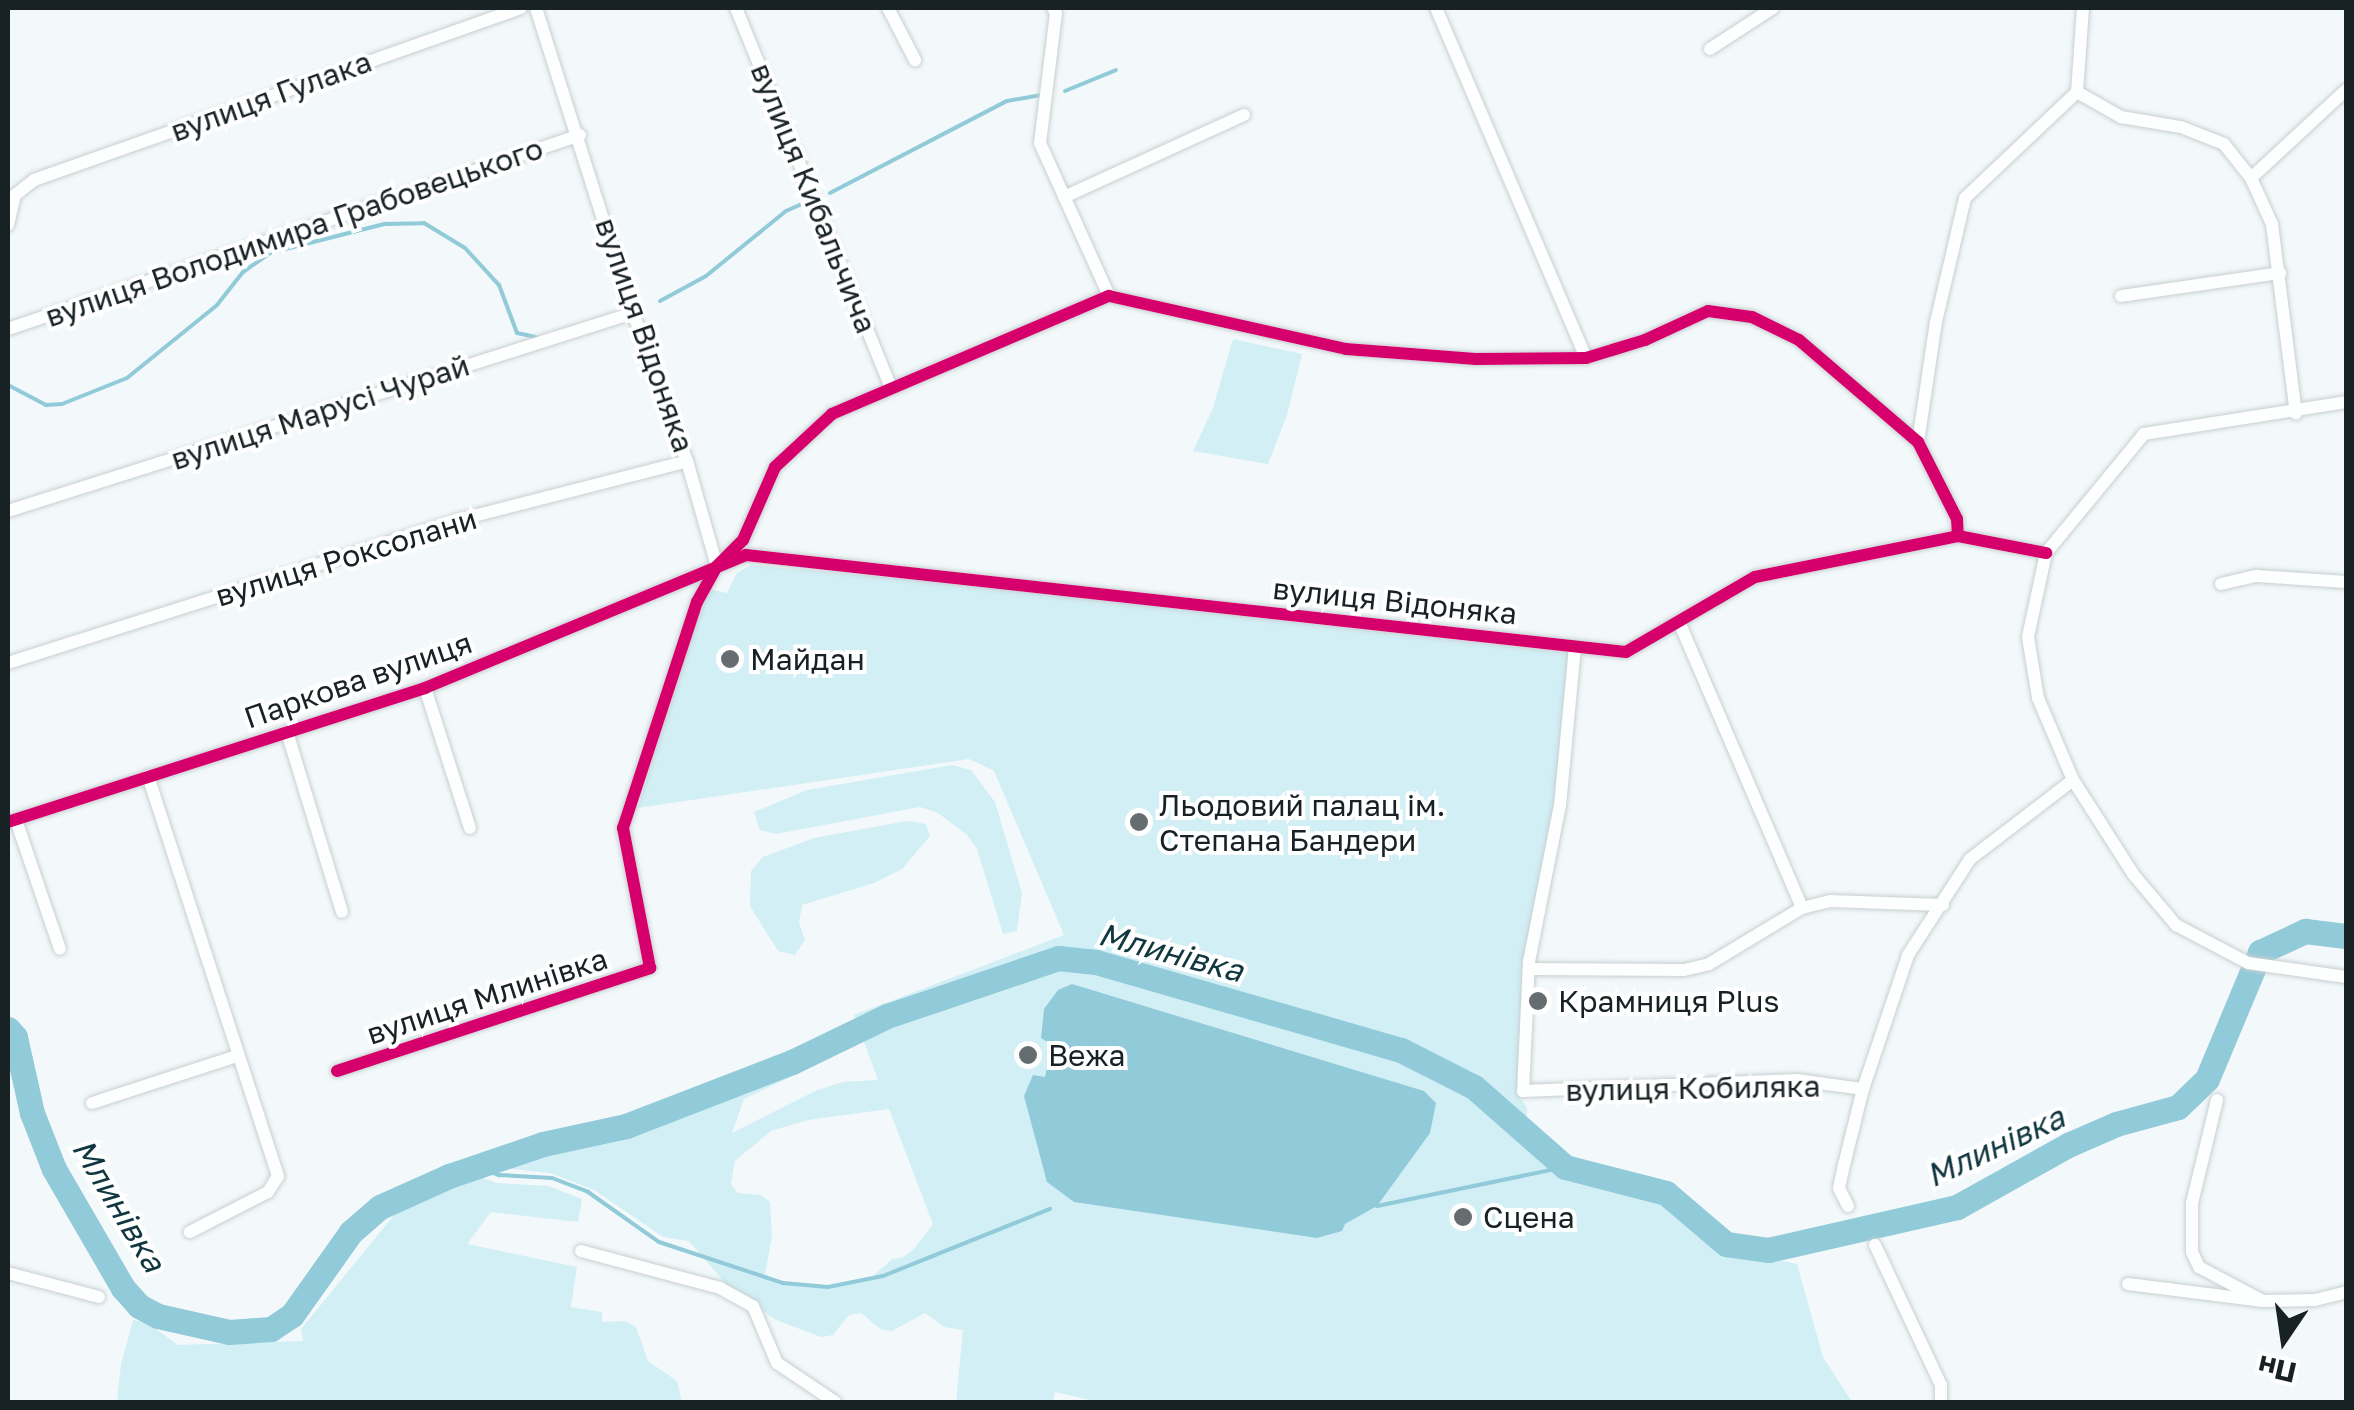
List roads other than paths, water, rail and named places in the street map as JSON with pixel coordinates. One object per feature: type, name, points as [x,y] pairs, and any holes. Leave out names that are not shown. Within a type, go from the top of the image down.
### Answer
[{"type":"street","name":"вулиця Гулака","points":[[8,225],[15,195],[34,180],[520,8]]},
{"type":"street","name":"вулиця Відоняка","points":[[536,8],[580,135],[633,313],[687,461],[717,566],[746,555],[786,557],[1626,652],[1755,577],[1958,536],[2046,554]]},
{"type":"street","name":"вулиця Кибальчича","points":[[736,8],[891,388]]},
{"type":"street","points":[[888,8],[915,60]]},
{"type":"street","points":[[1053,8],[1056,12],[1040,143],[1108,296]]},
{"type":"street","points":[[1436,8],[1586,358]]},
{"type":"street","points":[[1710,49],[1773,8]]},
{"type":"street","points":[[1918,442],[1936,322],[1966,198],[2077,92],[2083,8]]},
{"type":"street","points":[[2251,178],[2346,90]]},
{"type":"street","points":[[2077,92],[2121,118],[2181,127],[2224,144],[2251,178],[2272,224],[2296,413]]},
{"type":"street","points":[[1064,196],[1244,115]]},
{"type":"street","name":"вулиця Володимира Грабовецького","points":[[8,329],[580,135]]},
{"type":"street","points":[[2121,296],[2280,273]]},
{"type":"street","points":[[717,566],[743,540],[775,467],[832,414],[1108,296],[1346,349],[1476,359],[1586,358],[1645,340],[1708,311],[1752,317],[1799,340],[1918,442],[1956,519],[1958,536]]},
{"type":"street","name":"вулиця Марусі Чурай","points":[[8,511],[633,313]]},
{"type":"street","points":[[2346,402],[2296,413],[2144,434],[2046,554],[2040,566],[2028,637],[2038,698],[2074,780],[2134,874],[2176,925],[2248,963],[2346,977]]},
{"type":"street","name":"вулиця Роксолани","points":[[8,663],[458,520],[687,461]]},
{"type":"street","name":"Паркова вулиця","points":[[12,821],[425,688],[717,566]]},
{"type":"street","name":"вулиця Млинівка","points":[[337,1071],[650,968],[623,828],[698,602],[717,566]]},
{"type":"street","points":[[2221,584],[2258,576],[2346,582]]},
{"type":"street","points":[[1678,622],[1802,908]]},
{"type":"street","points":[[1575,647],[1560,805],[1528,969],[1684,970],[1709,964],[1802,908],[1864,899],[1943,905]]},
{"type":"street","points":[[425,688],[470,828]]},
{"type":"street","points":[[287,732],[342,912]]},
{"type":"street","points":[[148,776],[278,1176],[268,1192],[190,1232]]},
{"type":"street","points":[[1848,1206],[1839,1188],[1863,1089],[1908,955],[1970,859],[2074,780]]},
{"type":"street","points":[[12,821],[60,949]]},
{"type":"street","name":"вулиця Кобиляка","points":[[1528,969],[1523,1090],[1797,1080],[1863,1089]]},
{"type":"street","points":[[92,1104],[237,1056]]},
{"type":"street","points":[[2217,1100],[2192,1203],[2192,1252],[2198,1267],[2263,1301]]},
{"type":"street","points":[[1875,1245],[1941,1385],[1941,1402]]},
{"type":"street","points":[[582,1252],[720,1288],[754,1306],[777,1363],[835,1402]]},
{"type":"street","points":[[8,1273],[99,1297]]},
{"type":"street","points":[[2128,1284],[2263,1301],[2316,1300],[2346,1292]]},
{"type":"water","points":[[1072,984],[1424,1091],[1436,1103],[1430,1133],[1377,1206],[1345,1224],[1342,1231],[1317,1238],[1074,1202],[1047,1182],[1024,1096],[1033,1075],[1045,1077],[1052,1045],[1041,1038],[1044,1009],[1058,990]]},
{"type":"waterway","points":[[1065,91],[1116,70]]},
{"type":"waterway","points":[[830,193],[1007,101],[1042,95]]},
{"type":"waterway","points":[[660,301],[706,276],[786,211],[808,201]]},
{"type":"waterway","points":[[8,385],[46,405],[62,404],[127,378],[217,305],[243,272],[270,253],[385,224],[424,223],[465,248],[499,285],[517,333],[536,337]]},
{"type":"waterway","name":"Млинівка","points":[[8,1029],[15,1037],[32,1113],[54,1169],[123,1288],[139,1306],[158,1316],[229,1332],[271,1329],[292,1315],[351,1232],[380,1207],[449,1176],[543,1144],[626,1126],[792,1062],[887,1016],[1058,958],[1096,962],[1401,1050],[1474,1087],[1565,1167],[1666,1193],[1726,1244],[1768,1250],[1957,1207],[2068,1145],[2116,1124],[2178,1107],[2207,1079],[2260,952],[2305,931],[2346,936]]},
{"type":"waterway","points":[[475,1166],[499,1175],[552,1178],[588,1192],[659,1242],[783,1283],[828,1287],[883,1276],[1050,1209]]},
{"type":"waterway","points":[[1377,1206],[1565,1167]]},
{"type":"place","name":"Майдан","points":[[730,659]]},
{"type":"place","name":"Льодовий палац ім. Степана Бандери","points":[[1139,822]]},
{"type":"place","name":"Крамниця Plus","points":[[1538,1001]]},
{"type":"place","name":"Вежа","points":[[1028,1055]]},
{"type":"place","name":"Сцена","points":[[1463,1217]]}]
